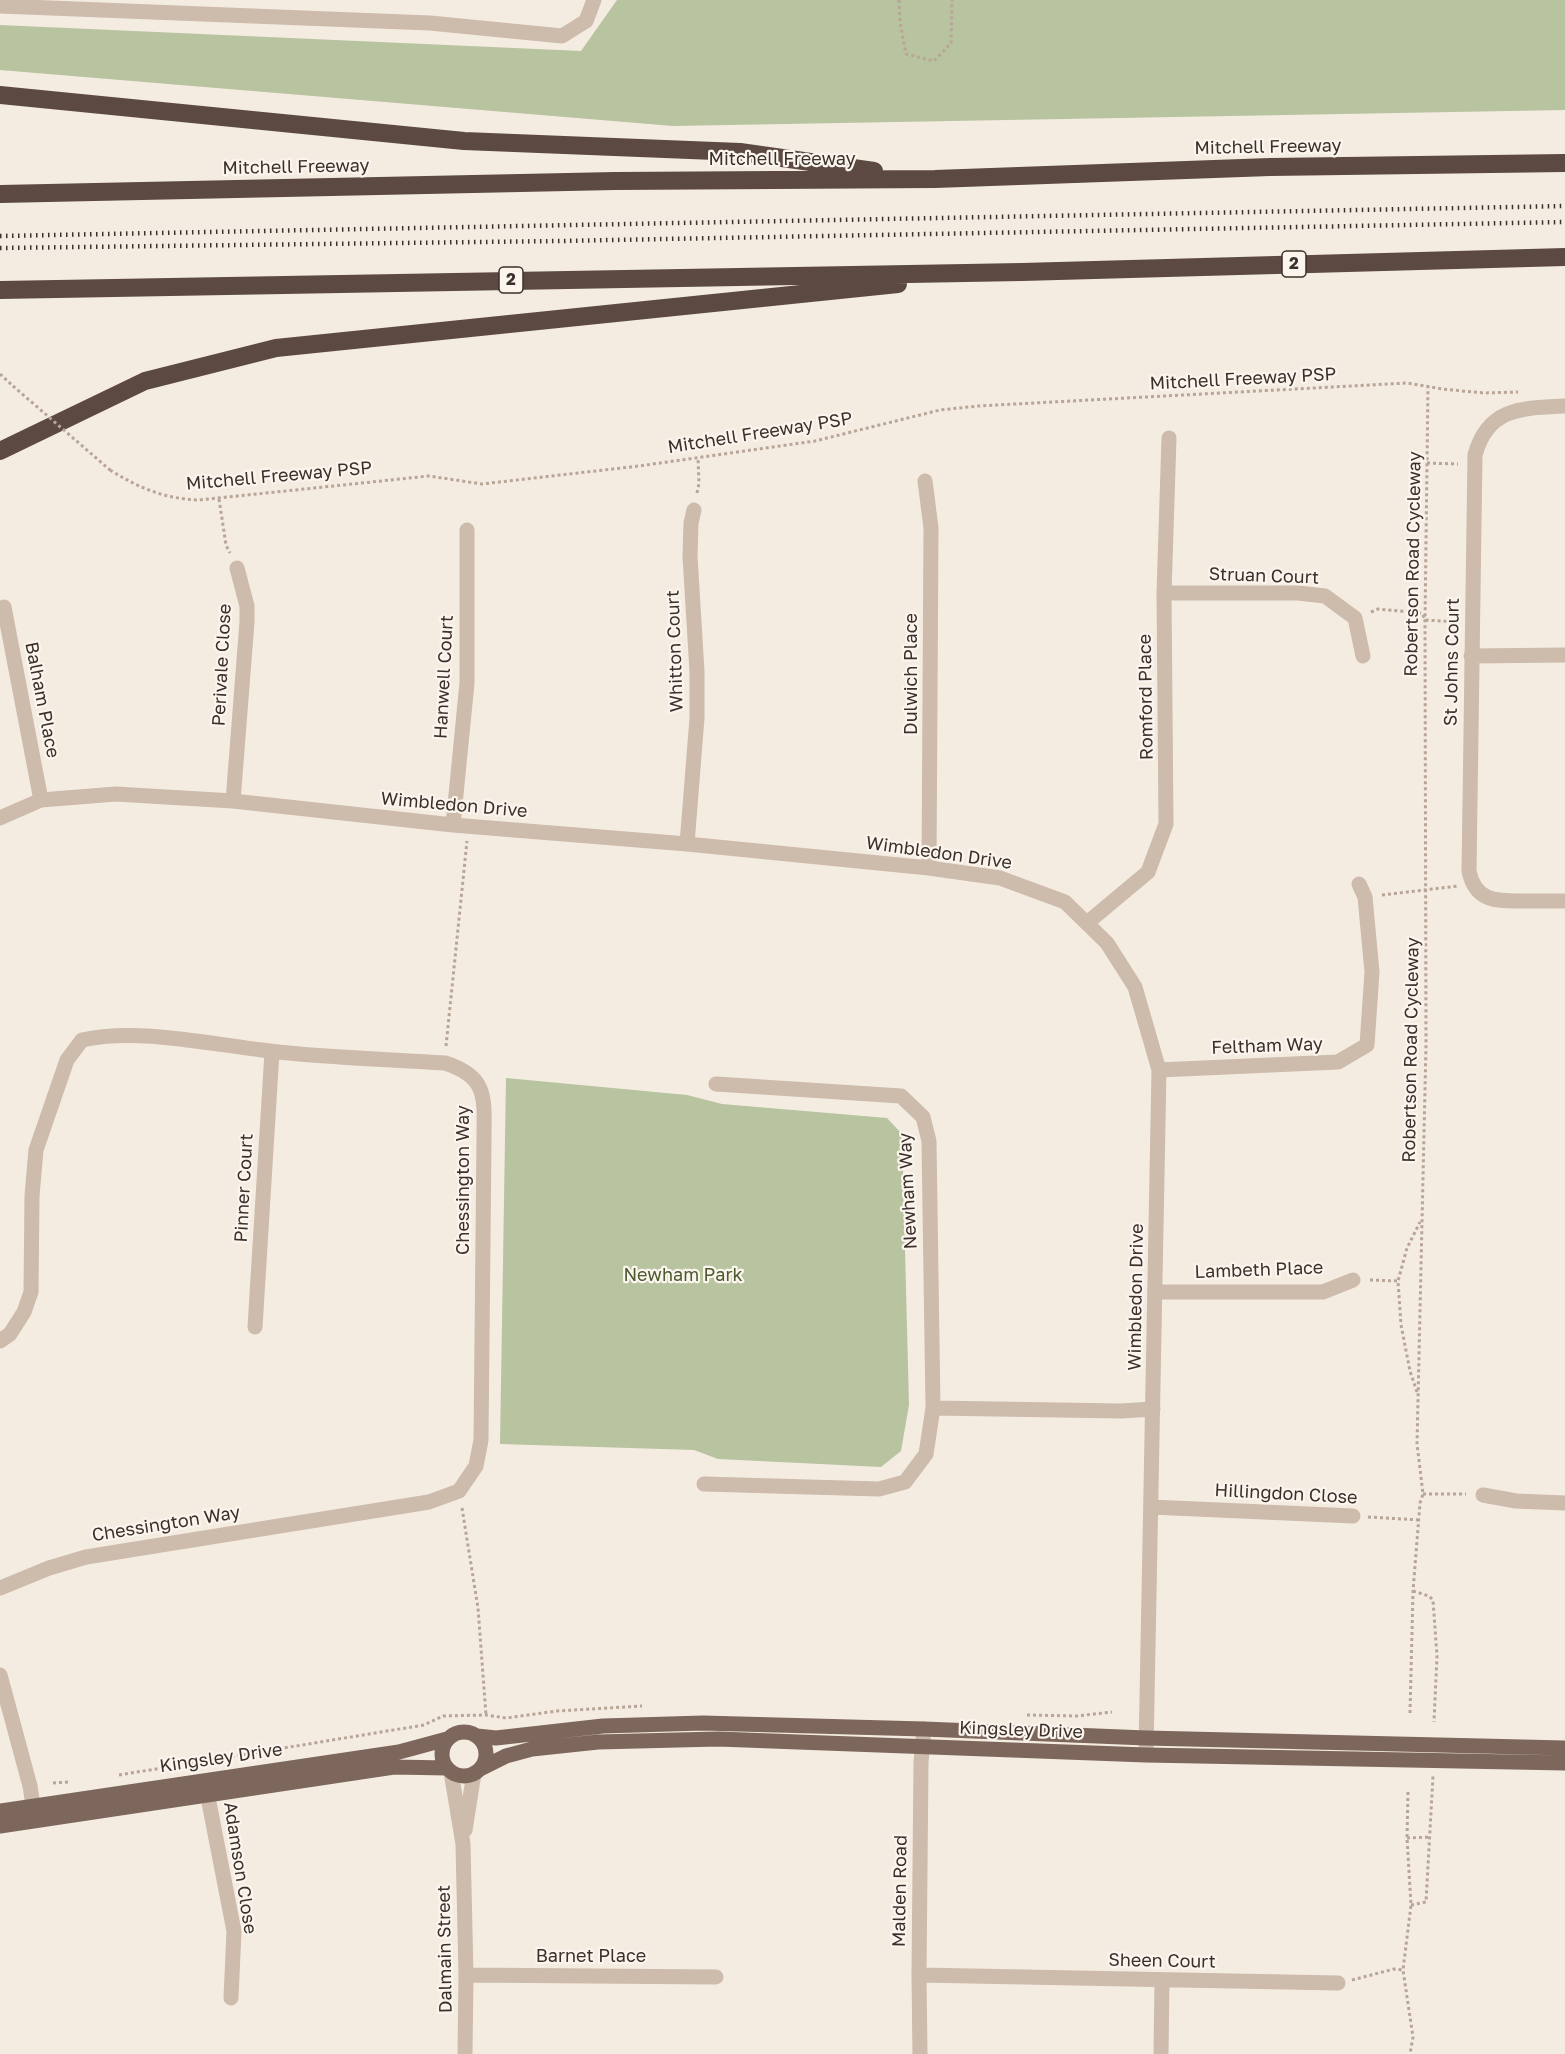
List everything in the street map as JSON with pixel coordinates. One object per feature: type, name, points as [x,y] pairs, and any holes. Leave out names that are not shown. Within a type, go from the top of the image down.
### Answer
[{"type":"highway","points":[[0,95],[464,141],[740,152],[935,179]]},
{"type":"highway","name":"Mitchell Freeway","points":[[0,194],[603,182],[935,179],[1270,167],[1565,163]]},
{"type":"highway","name":"2","points":[[0,290],[1022,272],[1565,257]]},
{"type":"highway","points":[[0,451],[145,381],[276,348],[1022,272]]},
{"type":"main road","name":"Kingsley Drive","points":[[477,1736],[496,1738],[603,1726],[692,1724],[1565,1748]]},
{"type":"main road","points":[[458,1732],[471,1733],[482,1741],[486,1755],[477,1771],[462,1776],[449,1770],[442,1757],[447,1739],[458,1732]]},
{"type":"main road","name":"Kingsley Drive","points":[[0,1811],[34,1812],[206,1787],[399,1752],[447,1739]]},
{"type":"main road","name":"Kingsley Drive","points":[[477,1771],[506,1756],[532,1749],[598,1742],[718,1739],[1146,1755],[1565,1763]]},
{"type":"main road","name":"Kingsley Drive","points":[[206,1787],[402,1766],[449,1770]]},
{"type":"main road","name":"Kingsley Drive","points":[[0,1826],[34,1812]]},
{"type":"street","points":[[0,6],[430,23],[562,36],[586,21],[594,0]]},
{"type":"street","name":"St Johns Court","points":[[1473,885],[1469,871],[1474,464],[1480,438],[1491,424],[1505,414],[1523,408],[1565,406]]},
{"type":"street","name":"Romford Place","points":[[1087,923],[1148,872],[1166,824],[1164,593],[1169,438]]},
{"type":"street","name":"Dulwich Place","points":[[925,481],[932,528],[929,868]]},
{"type":"street","name":"Whitton Court","points":[[687,844],[698,718],[690,556],[691,523],[694,510]]},
{"type":"street","name":"Hanwell Court","points":[[461,826],[466,683],[467,530]]},
{"type":"street","name":"Perivale Close","points":[[234,801],[247,622],[247,606],[237,568]]},
{"type":"street","name":"Struan Court","points":[[1164,593],[1298,593],[1325,596],[1355,618]]},
{"type":"street","name":"Balham Place","points":[[4,607],[41,800]]},
{"type":"street","points":[[1355,618],[1363,656]]},
{"type":"street","points":[[1471,656],[1565,656]]},
{"type":"street","name":"Wimbledon Drive","points":[[0,818],[41,800],[116,794],[234,801],[461,826],[687,844],[929,868],[1000,878],[1065,902],[1107,943],[1135,987],[1159,1070],[1146,1755]]},
{"type":"street","points":[[1473,885],[1484,896],[1498,901],[1565,901]]},
{"type":"street","name":"Feltham Way","points":[[1159,1070],[1338,1062],[1367,1045],[1372,972],[1362,891]]},
{"type":"street","name":"Chessington Way","points":[[0,1341],[10,1334],[24,1312],[31,1292],[32,1196],[36,1150],[67,1060],[82,1040],[114,1035],[161,1038],[272,1052],[445,1063],[471,1074],[481,1090],[484,1103],[481,1440],[476,1466],[459,1491],[429,1502],[87,1557],[49,1568],[0,1588]]},
{"type":"street","name":"Pinner Court","points":[[255,1327],[272,1052]]},
{"type":"street","name":"Newham Way","points":[[704,1484],[879,1489],[905,1482],[926,1454],[933,1408],[929,1141],[923,1117],[901,1096],[716,1084]]},
{"type":"street","name":"Lambeth Place","points":[[1155,1292],[1323,1292],[1353,1280]]},
{"type":"street","points":[[933,1408],[1121,1411],[1153,1409]]},
{"type":"street","points":[[1483,1495],[1516,1501],[1565,1503]]},
{"type":"street","name":"Hillingdon Close","points":[[1151,1507],[1353,1516]]},
{"type":"street","points":[[0,1675],[30,1786],[34,1812]]},
{"type":"street","name":"Malden Road","points":[[920,2054],[919,1975],[924,1729]]},
{"type":"street","name":"Dalmain Street","points":[[449,1770],[463,1844],[465,2054]]},
{"type":"street","name":"Dalmain Street","points":[[463,1844],[477,1771]]},
{"type":"street","name":"Adamson Close","points":[[206,1787],[234,1931],[231,1998]]},
{"type":"street","name":"Barnet Place","points":[[466,1975],[716,1977]]},
{"type":"street","name":"Sheen Court","points":[[919,1975],[1338,1983]]},
{"type":"street","points":[[1161,2054],[1162,1980]]},
{"type":"path","points":[[898,0],[906,54],[934,61],[951,44],[952,0]]},
{"type":"path","name":"Mitchell Freeway PSP","points":[[0,374],[110,470],[133,484],[161,495],[189,500],[219,499],[429,476],[482,484],[698,458],[815,441],[950,409],[1407,382],[1484,393],[1519,392]]},
{"type":"path","name":"Robertson Road Cycleway","points":[[1410,1713],[1413,1591],[1420,1503],[1423,1494],[1417,1444],[1426,1045],[1425,620],[1428,386]]},
{"type":"path","points":[[694,510],[699,483],[698,458]]},
{"type":"path","points":[[1427,463],[1474,464]]},
{"type":"path","points":[[219,499],[226,545],[237,568]]},
{"type":"path","points":[[1355,618],[1378,609],[1422,613],[1425,620],[1472,623]]},
{"type":"path","points":[[445,1063],[461,826]]},
{"type":"path","points":[[1362,891],[1473,885]]},
{"type":"path","points":[[1418,1395],[1410,1371],[1401,1325],[1398,1281],[1407,1248],[1421,1220]]},
{"type":"path","points":[[1353,1280],[1398,1281]]},
{"type":"path","points":[[110,1776],[424,1725],[443,1716],[486,1715],[478,1608],[459,1491]]},
{"type":"path","points":[[1423,1494],[1483,1495]]},
{"type":"path","name":"Hillingdon Close","points":[[1353,1516],[1420,1520]]},
{"type":"path","points":[[1413,1591],[1429,1596],[1433,1600],[1437,1656],[1434,1722]]},
{"type":"path","points":[[1411,1905],[1426,1902],[1433,1770]]},
{"type":"path","points":[[53,1783],[77,1782]]},
{"type":"path","points":[[1408,1792],[1407,1838],[1411,1905],[1403,1970],[1413,2037],[1410,2054]]},
{"type":"path","points":[[1407,1838],[1431,1838]]},
{"type":"path","points":[[1338,1983],[1394,1969],[1403,1970]]},
{"type":"green space","points":[[617,0],[1565,0],[1565,110],[673,126],[0,70],[0,25],[581,51]]},
{"type":"green space","name":"Newham Park","points":[[506,1078],[687,1095],[722,1104],[887,1118],[902,1134],[909,1405],[901,1451],[881,1467],[718,1459],[694,1450],[500,1444]]},
{"type":"railway","points":[[0,236],[1565,206]]},
{"type":"railway","points":[[0,248],[559,241],[1565,222]]}]
